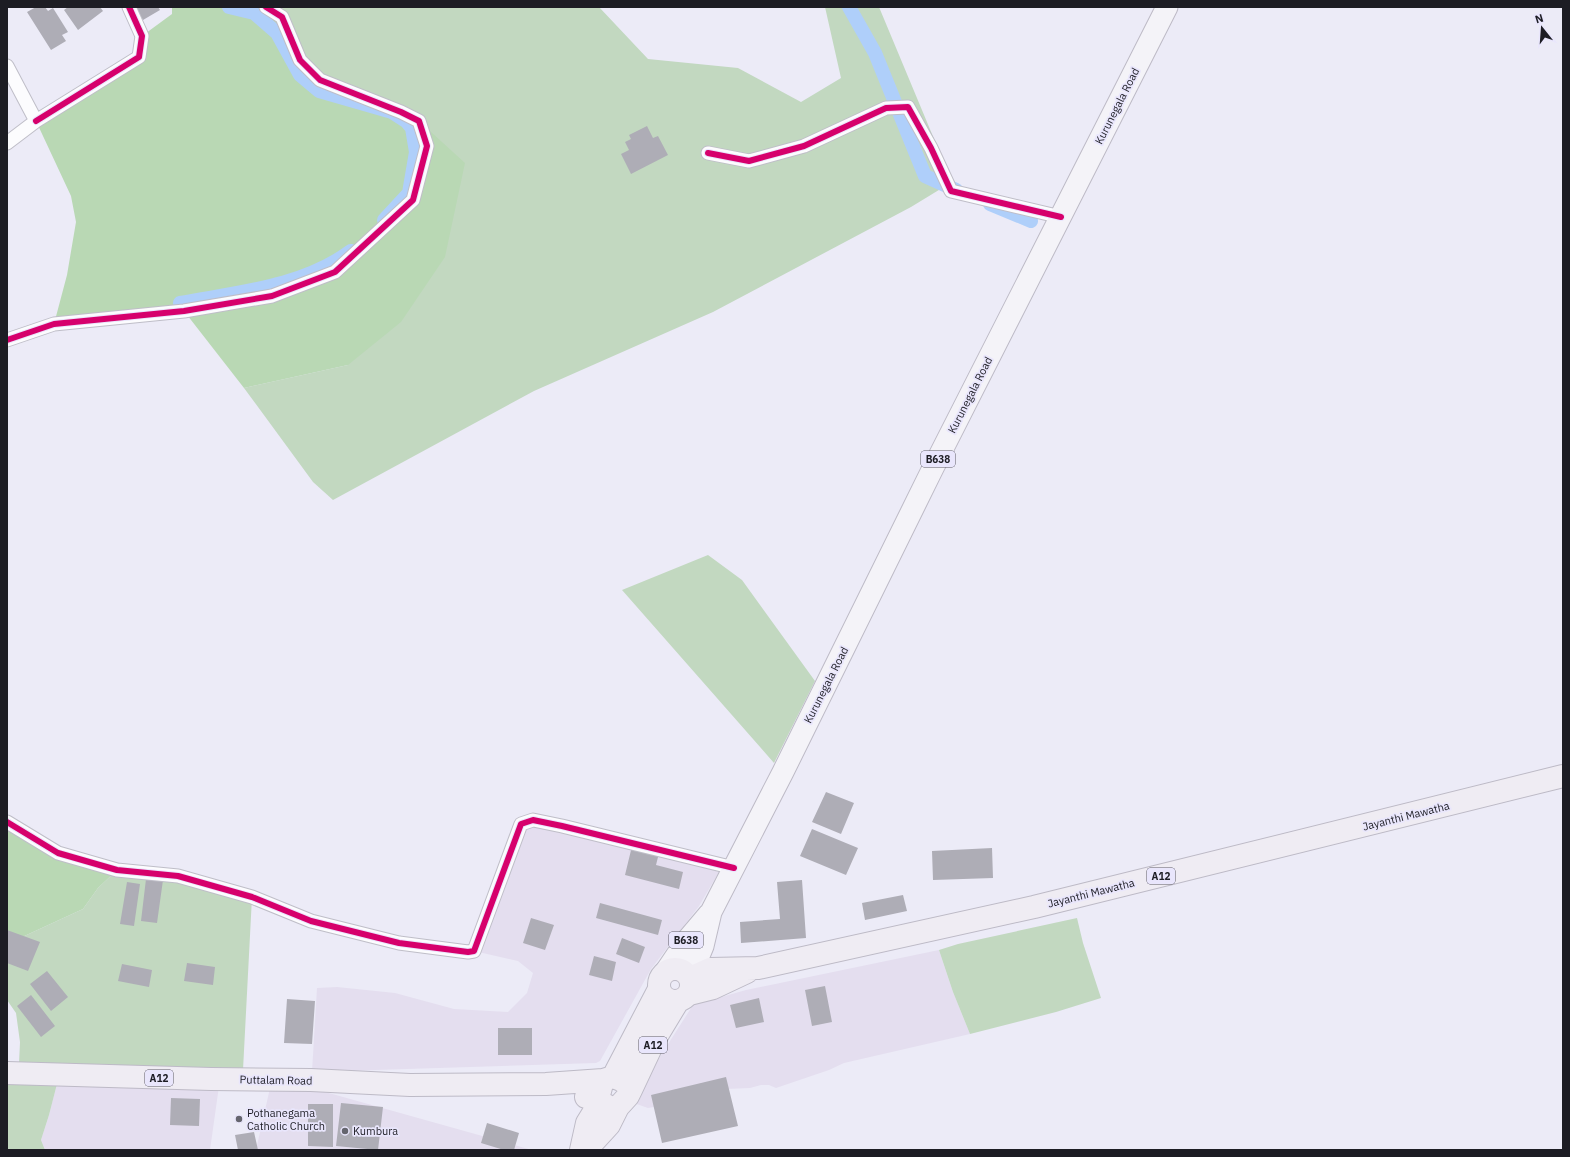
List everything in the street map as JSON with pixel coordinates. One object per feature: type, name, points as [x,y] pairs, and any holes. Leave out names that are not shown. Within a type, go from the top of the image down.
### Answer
[{"type":"highway","name":"Jayanthi Mawatha","points":[[678,984],[713,988],[758,968],[1034,907],[1563,776]]},
{"type":"highway","name":"A12","points":[[608,1079],[678,984]]},
{"type":"highway","name":"A12","points":[[631,1090],[655,1039],[678,984]]},
{"type":"highway","name":"Puttalam Road","points":[[7,1073],[211,1079],[311,1080],[410,1086],[546,1084],[608,1079]]},
{"type":"highway","points":[[581,1150],[587,1123],[609,1104],[628,1096],[631,1090],[628,1085],[621,1080],[608,1079],[599,1094],[609,1104],[609,1125],[586,1150]]},
{"type":"highway","name":"Puttalam Road","points":[[546,1084],[609,1104]]},
{"type":"main road","name":"Kurunegala Road","points":[[678,984],[687,940],[711,912],[734,868],[903,532],[933,468],[1167,7]]},
{"type":"street","points":[[7,143],[36,122],[139,57],[142,36],[129,7]]},
{"type":"street","points":[[7,340],[54,324],[184,311],[272,296],[335,272],[413,200],[427,146],[419,121],[401,112],[320,80],[300,60],[282,17],[266,7]]},
{"type":"street","points":[[7,66],[36,122]]},
{"type":"street","points":[[708,153],[749,161],[804,146],[886,108],[908,107],[931,148],[951,191],[1061,216]]},
{"type":"street","points":[[7,822],[58,853],[117,870],[178,876],[252,897],[310,920],[399,943],[468,952],[474,951],[521,824],[533,820],[734,868]]},
{"type":"shaded area","points":[[521,824],[562,826],[719,872],[699,906],[651,969],[600,1061],[596,1063],[312,1072],[317,988],[337,987],[395,993],[454,1009],[508,1012],[527,993],[533,973],[518,961],[474,951]]},
{"type":"shaded area","points":[[939,950],[953,992],[970,1034],[844,1063],[829,1070],[776,1088],[769,1085],[761,1085],[750,1088],[726,1089],[677,1103],[648,1108],[631,1102],[693,1005],[746,990]]},
{"type":"shaded area","points":[[57,1084],[219,1086],[210,1150],[45,1150],[41,1140]]},
{"type":"shaded area","points":[[270,1088],[311,1088],[532,1150],[256,1150]]},
{"type":"green space","points":[[172,7],[266,7],[282,17],[300,60],[320,80],[419,121],[465,163],[445,257],[401,322],[348,365],[244,388],[184,311],[54,324],[67,275],[76,222],[71,196],[36,121],[139,57],[142,36],[172,14]]},
{"type":"green space","points":[[266,7],[599,7],[648,59],[738,68],[801,102],[841,78],[825,7],[879,7],[952,182],[911,207],[713,312],[534,391],[333,500],[313,482],[244,388],[348,365],[320,80]]},
{"type":"green space","points":[[708,555],[742,580],[815,681],[774,763],[622,590]]},
{"type":"green space","points":[[7,822],[58,853],[117,870],[98,888],[83,909],[7,944]]},
{"type":"green space","points":[[117,870],[252,897],[243,1070],[19,1064],[20,1042],[16,1013],[7,1000],[7,944],[83,909],[98,888]]},
{"type":"green space","points":[[1077,918],[1083,943],[1101,998],[1056,1012],[970,1034],[953,992],[939,950],[958,944]]},
{"type":"green space","points":[[7,1079],[57,1084],[41,1140],[45,1150],[7,1150]]},
{"type":"building","points":[[36,7],[45,7],[48,11],[53,8],[68,32],[62,35],[66,41],[51,50],[27,12]]},
{"type":"building","points":[[68,7],[100,7],[103,11],[78,30],[64,10]]},
{"type":"building","points":[[135,7],[158,7],[160,10],[143,20]]},
{"type":"building","points":[[647,126],[653,138],[658,136],[668,155],[631,174],[621,154],[629,150],[625,142],[631,139],[629,135]]},
{"type":"building","points":[[826,792],[854,803],[841,834],[812,822]]},
{"type":"building","points":[[812,829],[858,848],[846,875],[800,856]]},
{"type":"building","points":[[633,842],[660,849],[656,865],[683,872],[679,889],[625,875]]},
{"type":"building","points":[[992,848],[993,878],[933,880],[932,851]]},
{"type":"building","points":[[146,879],[163,880],[157,923],[141,921]]},
{"type":"building","points":[[802,880],[806,938],[741,943],[740,922],[780,919],[777,882]]},
{"type":"building","points":[[127,882],[140,884],[134,926],[120,924]]},
{"type":"building","points":[[903,895],[907,911],[865,920],[862,903]]},
{"type":"building","points":[[600,903],[662,920],[658,935],[596,918]]},
{"type":"building","points":[[531,918],[554,925],[545,950],[523,943]]},
{"type":"building","points":[[7,930],[40,942],[28,971],[7,963]]},
{"type":"building","points":[[622,938],[645,947],[639,963],[616,954]]},
{"type":"building","points":[[594,956],[616,962],[612,981],[589,975]]},
{"type":"building","points":[[187,963],[215,967],[213,985],[184,981]]},
{"type":"building","points":[[122,964],[152,970],[149,987],[118,981]]},
{"type":"building","points":[[47,971],[68,997],[51,1011],[30,984]]},
{"type":"building","points":[[825,986],[832,1022],[812,1026],[805,990]]},
{"type":"building","points":[[31,995],[55,1026],[41,1037],[17,1006]]},
{"type":"building","points":[[759,998],[764,1022],[736,1028],[730,1005]]},
{"type":"building","points":[[287,999],[315,1001],[312,1044],[284,1043]]},
{"type":"building","points":[[498,1028],[532,1028],[532,1055],[498,1055]]},
{"type":"building","points":[[726,1077],[738,1126],[662,1143],[651,1095]]},
{"type":"building","points":[[171,1098],[200,1099],[199,1126],[170,1125]]},
{"type":"building","points":[[341,1103],[383,1107],[378,1150],[336,1146]]},
{"type":"building","points":[[308,1104],[333,1104],[333,1147],[308,1146]]},
{"type":"building","points":[[487,1123],[519,1133],[514,1150],[504,1150],[481,1143]]},
{"type":"building","points":[[254,1132],[258,1150],[238,1150],[235,1135]]},
{"type":"waterway","points":[[229,7],[254,13],[277,33],[300,75],[319,91],[392,112],[406,121],[412,128],[416,152],[409,193],[384,220]]},
{"type":"waterway","points":[[849,7],[875,53],[925,176],[956,190]]},
{"type":"waterway","points":[[990,204],[1031,221]]},
{"type":"waterway","points":[[180,303],[247,291],[291,280],[312,273],[351,251]]},
{"type":"cycle path","points":[[36,121],[139,57],[142,36],[129,7]]},
{"type":"cycle path","points":[[7,340],[54,324],[184,311],[272,296],[335,272],[413,200],[427,146],[419,121],[401,112],[320,80],[300,60],[282,17],[266,7]]},
{"type":"cycle path","points":[[708,153],[749,161],[804,146],[886,108],[908,107],[931,148],[951,191],[1061,217]]},
{"type":"cycle path","points":[[7,822],[58,853],[117,870],[178,876],[252,897],[311,921],[399,943],[468,952],[474,951],[521,824],[533,820],[734,868]]},
{"type":"place","name":"Pothanegama Catholic Church","points":[[239,1119]]},
{"type":"place","name":"Kumbura","points":[[345,1131]]}]
